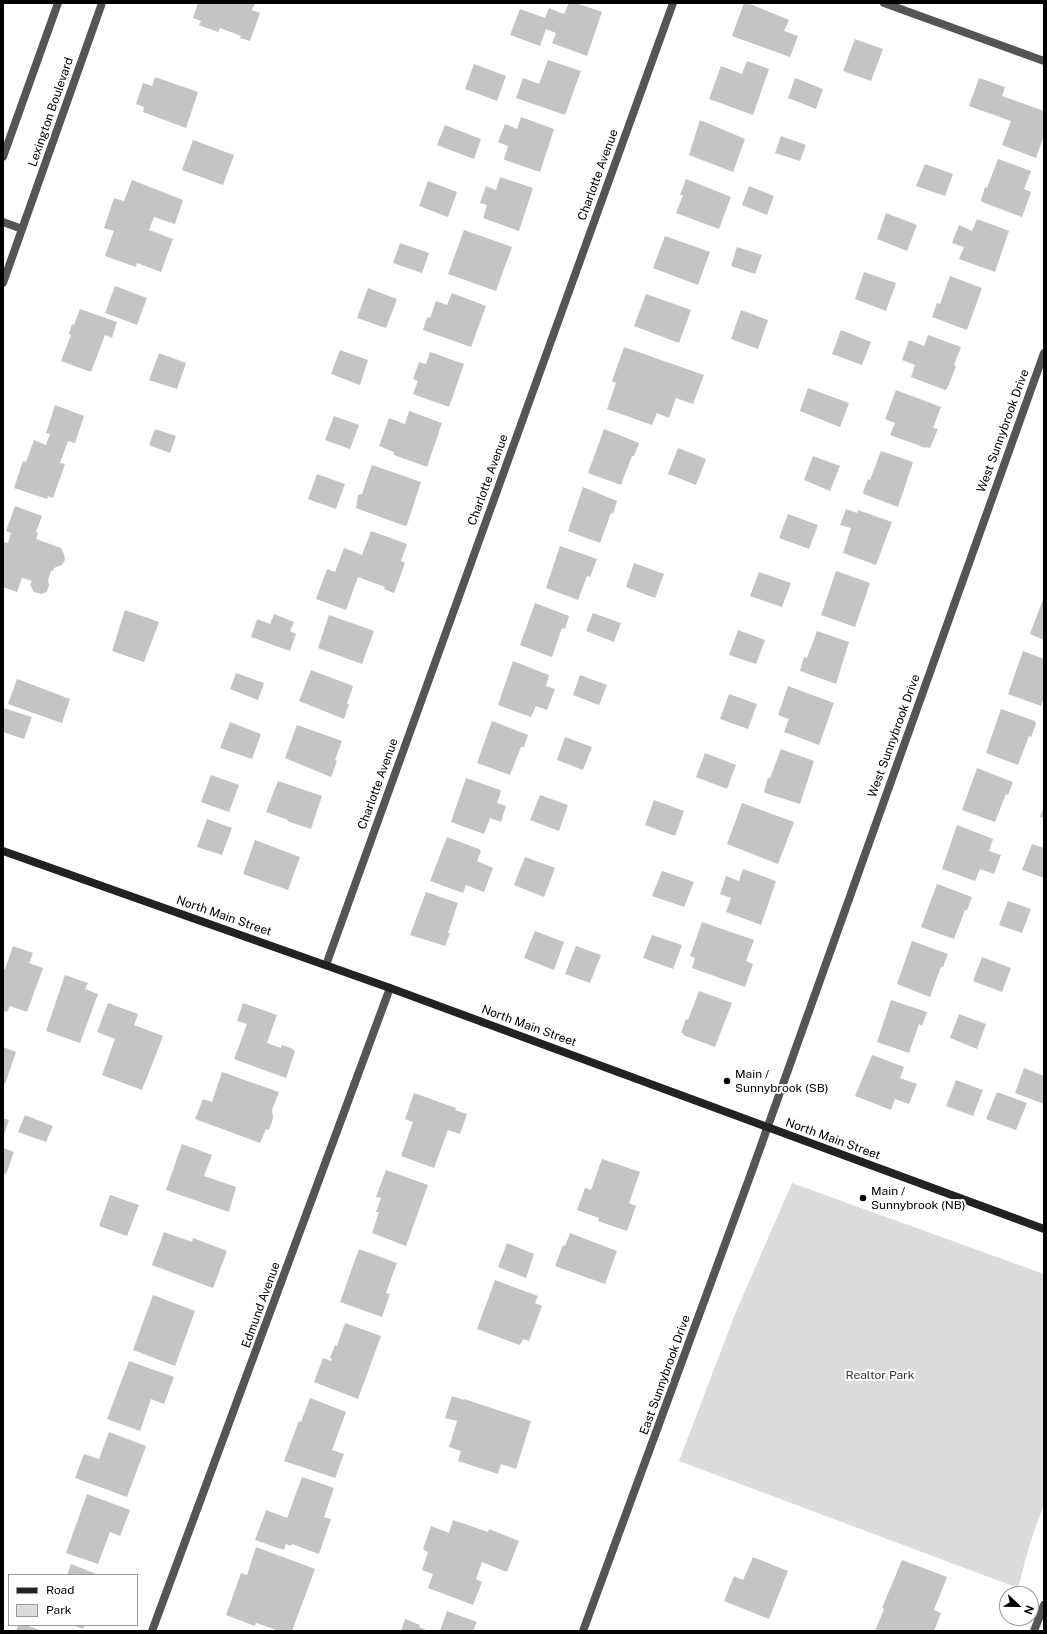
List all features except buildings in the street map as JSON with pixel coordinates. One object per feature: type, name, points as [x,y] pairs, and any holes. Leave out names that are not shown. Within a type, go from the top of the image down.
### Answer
[{"type":"main road","name":"North Main Street","points":[[3,851],[390,988],[1044,1229]]},
{"type":"street","points":[[3,157],[58,3]]},
{"type":"street","name":"Lexington Boulevard","points":[[3,283],[102,3]]},
{"type":"street","name":"Charlotte Avenue","points":[[326,965],[673,3]]},
{"type":"street","points":[[884,3],[1044,61]]},
{"type":"street","points":[[3,222],[22,229]]},
{"type":"street","name":"West Sunnybrook Drive","points":[[768,1127],[1044,353]]},
{"type":"street","name":"Edmund Avenue","points":[[152,1631],[345,1114],[390,988]]},
{"type":"street","name":"East Sunnybrook Drive","points":[[583,1631],[768,1127]]},
{"type":"street","points":[[1034,1631],[1044,1604]]},
{"type":"green space","name":"Realtor Park","points":[[792,1183],[1044,1274],[1044,1504],[1030,1543],[1019,1586],[1013,1586],[679,1461],[735,1314]]},
{"type":"place","name":"Main / Sunnybrook (SB)","points":[[727,1081]]},
{"type":"place","name":"Main / Sunnybrook (NB)","points":[[863,1198]]}]
